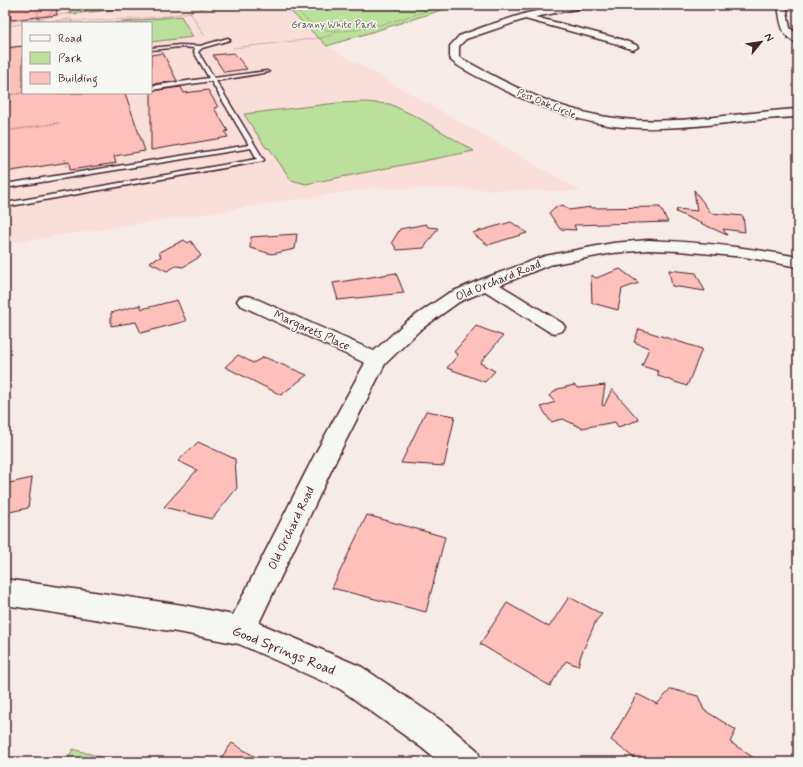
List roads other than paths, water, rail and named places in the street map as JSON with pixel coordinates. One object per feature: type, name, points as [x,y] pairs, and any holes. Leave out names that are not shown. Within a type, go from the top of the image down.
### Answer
[{"type":"street","name":"Post Oak Circle","points":[[586,5],[560,8],[486,29],[460,39],[454,47],[453,52],[455,59],[493,80],[566,112],[589,118],[649,124],[798,113]]},
{"type":"street","points":[[782,5],[786,29],[798,40]]},
{"type":"street","points":[[527,17],[617,41],[633,47]]},
{"type":"street","name":"Old Orchard Road","points":[[241,630],[327,454],[377,360],[413,326],[453,298],[545,261],[613,248],[648,245],[679,246],[737,251],[798,262]]},
{"type":"street","points":[[486,284],[555,327]]},
{"type":"street","name":"Margarets Place","points":[[246,301],[377,360]]},
{"type":"street","name":"Good Springs Road","points":[[5,592],[183,618],[241,630],[351,678],[434,736],[465,762]]},
{"type":"lane","points":[[260,6],[270,5]]},
{"type":"lane","points":[[152,49],[180,46],[200,47],[228,39]]},
{"type":"lane","points":[[5,205],[261,160],[196,52],[200,47]]},
{"type":"lane","points":[[152,88],[266,72]]},
{"type":"lane","points":[[5,186],[252,146]]},
{"type":"park label","name":"Granny White Park","points":[[334,24]]}]
